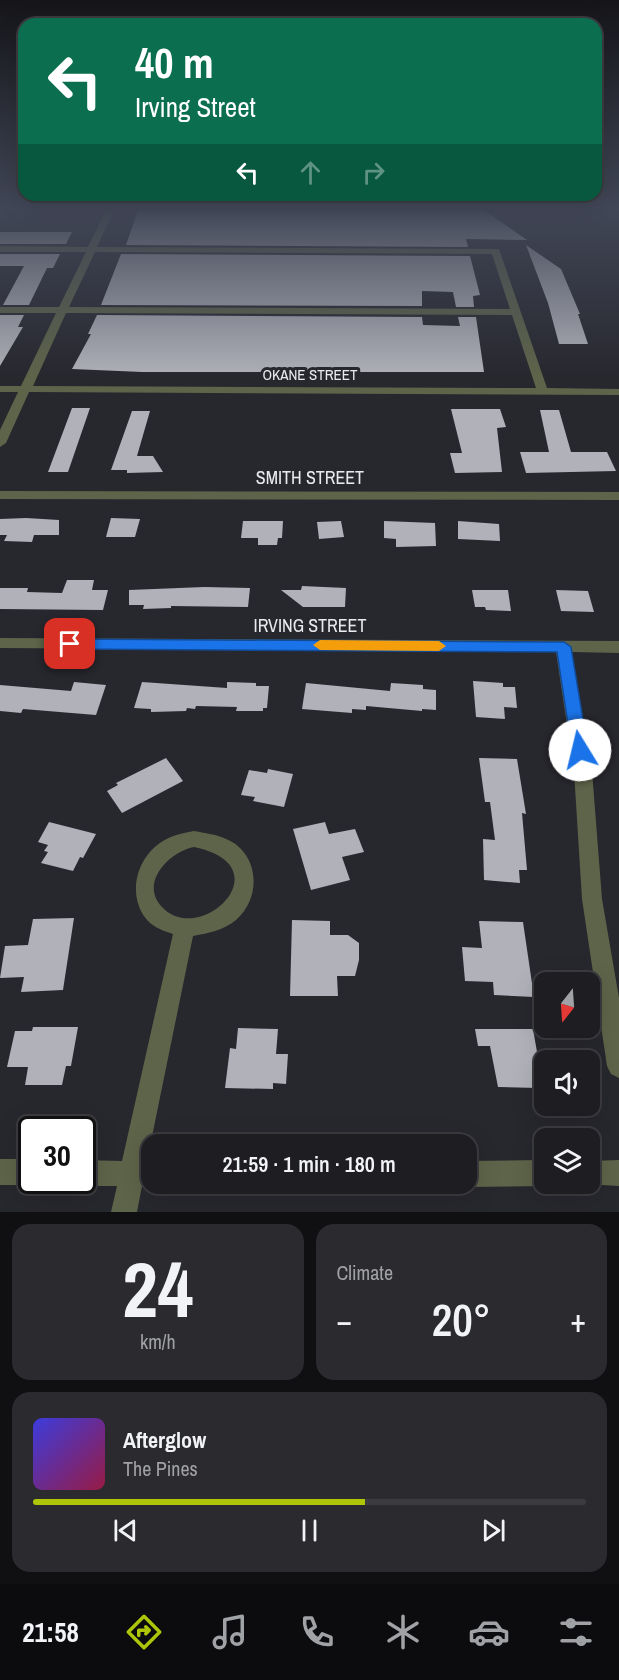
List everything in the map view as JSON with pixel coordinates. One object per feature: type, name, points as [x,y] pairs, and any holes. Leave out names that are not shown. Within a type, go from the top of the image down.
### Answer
[{"type":"street","points":[[0,443],[84,265]]},
{"type":"street","points":[[500,265],[542,391]]},
{"type":"street","points":[[0,310],[516,312]]},
{"type":"street","name":"OKANE STREET","points":[[0,389],[619,392]]},
{"type":"street","name":"SMITH STREET","points":[[0,495],[619,496]]},
{"type":"street","name":"IRVING STREET","points":[[0,643],[619,647]]},
{"type":"street","points":[[564,647],[583,771],[592,899],[619,1066]]},
{"type":"street","points":[[194,839],[211,840],[225,845],[244,867],[245,882],[242,897],[232,910],[219,920],[202,927],[185,927],[169,923],[156,915],[148,902],[144,889],[147,874],[154,861],[165,850],[179,842],[194,839]]},
{"type":"street","points":[[149,1134],[185,927]]},
{"type":"street","points":[[0,1172],[18,1172]]},
{"type":"street","points":[[96,1173],[141,1174]]},
{"type":"street","points":[[477,1174],[534,1173]]},
{"type":"street","points":[[600,1173],[619,1173]]},
{"type":"street","points":[[124,1212],[141,1176]]},
{"type":"building","points":[[55,265],[53,268],[47,268],[29,305],[3,305],[24,266],[0,266]]},
{"type":"building","points":[[117,265],[472,265],[480,295],[473,296],[474,307],[456,307],[453,292],[422,291],[422,306],[101,305]]},
{"type":"building","points":[[533,265],[555,265],[561,269],[580,314],[578,314],[588,344],[559,344],[548,303]]},
{"type":"building","points":[[0,315],[24,315],[18,327],[23,327],[0,366]]},
{"type":"building","points":[[97,315],[422,317],[423,325],[460,326],[458,317],[476,317],[484,372],[142,372],[72,369],[91,334],[88,334]]},
{"type":"building","points":[[72,408],[90,408],[68,472],[48,472]]},
{"type":"building","points":[[451,409],[500,409],[506,427],[497,428],[502,472],[455,473],[450,453],[462,453]]},
{"type":"building","points":[[540,410],[559,410],[571,452],[607,452],[616,471],[526,473],[520,452],[549,452]]},
{"type":"building","points":[[132,411],[150,411],[137,456],[153,456],[163,472],[127,473],[127,470],[111,470]]},
{"type":"building","points":[[111,518],[140,519],[135,537],[106,537]]},
{"type":"building","points":[[0,519],[59,520],[59,535],[34,535],[32,542],[4,541],[7,535],[0,535]]},
{"type":"building","points":[[243,521],[283,521],[282,538],[278,538],[277,545],[258,545],[258,538],[241,538]]},
{"type":"building","points":[[341,521],[344,537],[319,539],[317,522]]},
{"type":"building","points":[[384,521],[435,523],[436,546],[396,547],[396,539],[384,538]]},
{"type":"building","points":[[458,521],[499,524],[500,541],[458,539]]},
{"type":"building","points":[[67,580],[94,580],[92,590],[108,590],[103,610],[0,609],[0,588],[28,588],[27,592],[62,593]]},
{"type":"building","points":[[302,586],[346,588],[345,607],[303,607],[281,590],[301,590]]},
{"type":"building","points":[[250,588],[248,607],[171,606],[171,608],[143,609],[144,605],[129,605],[129,590]]},
{"type":"building","points":[[472,590],[508,590],[511,611],[475,607]]},
{"type":"building","points":[[556,590],[588,591],[594,612],[561,611]]},
{"type":"building","points":[[473,681],[503,683],[503,687],[515,687],[517,708],[504,707],[505,719],[476,717]]},
{"type":"building","points":[[74,682],[106,685],[96,715],[23,709],[21,713],[0,711],[0,685],[71,691]]},
{"type":"building","points":[[142,682],[227,688],[227,682],[256,683],[256,686],[269,686],[267,708],[263,708],[263,711],[236,711],[237,707],[196,706],[195,709],[187,708],[186,711],[151,712],[151,709],[134,708]]},
{"type":"building","points":[[306,683],[390,691],[391,683],[423,685],[423,689],[436,690],[436,710],[366,706],[366,710],[352,709],[352,713],[302,709]]},
{"type":"building","points":[[166,758],[183,781],[122,813],[107,791],[118,785],[116,783]]},
{"type":"building","points":[[479,758],[517,759],[526,814],[522,813],[527,870],[519,870],[520,883],[484,880],[483,839],[495,840],[490,802],[485,802]]},
{"type":"building","points":[[268,769],[293,774],[284,807],[253,801],[255,797],[241,795],[249,770],[267,773]]},
{"type":"building","points":[[49,822],[96,834],[73,871],[41,863],[48,852],[44,851],[48,845],[38,842]]},
{"type":"building","points":[[325,822],[329,834],[355,829],[364,852],[342,857],[350,880],[311,890],[293,829]]},
{"type":"building","points":[[74,918],[63,990],[21,992],[24,977],[0,978],[5,946],[28,945],[33,919]]},
{"type":"building","points":[[292,920],[330,921],[330,935],[348,935],[359,943],[359,960],[355,976],[337,976],[338,996],[290,996]]},
{"type":"building","points":[[479,921],[523,922],[534,997],[494,995],[493,982],[465,981],[462,947],[482,948]]},
{"type":"building","points":[[33,1027],[78,1027],[71,1066],[66,1066],[62,1085],[25,1085],[28,1067],[7,1067],[15,1031],[32,1031]]},
{"type":"building","points":[[238,1028],[278,1029],[276,1054],[288,1054],[286,1084],[273,1083],[273,1089],[225,1088],[230,1048],[236,1049]]},
{"type":"building","points":[[475,1029],[533,1029],[537,1050],[534,1050],[534,1088],[498,1087],[490,1046],[478,1046]]},
{"type":"slow traffic","points":[[320,645],[439,646]]},
{"type":"route","points":[[70,644],[564,647],[580,750]]}]
